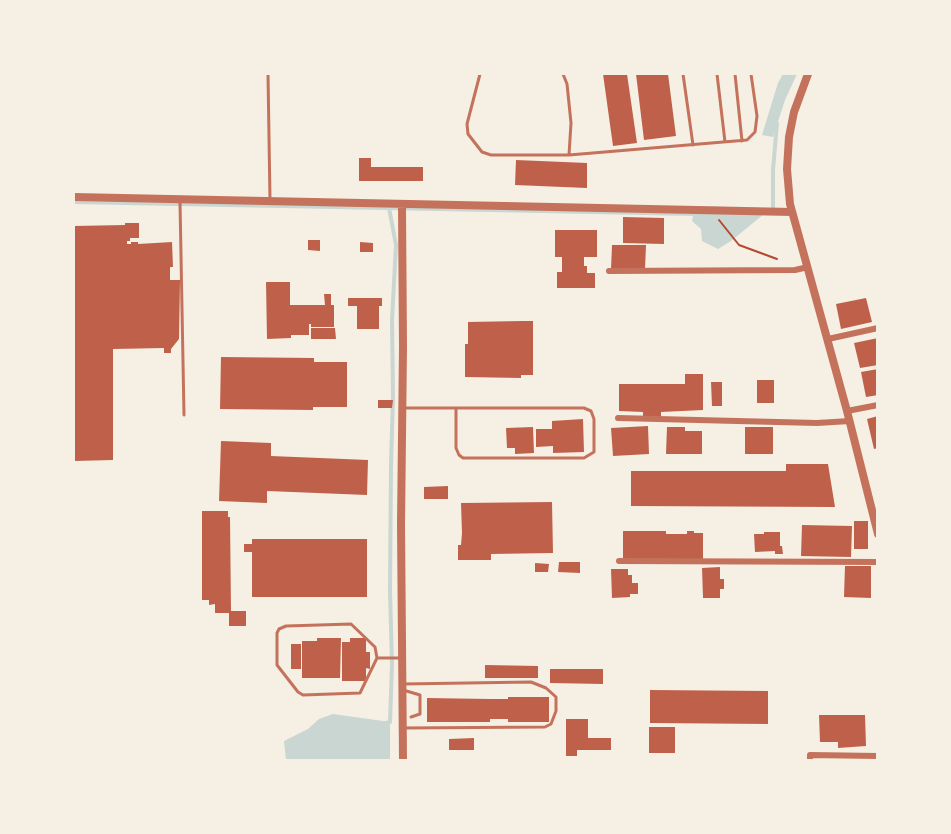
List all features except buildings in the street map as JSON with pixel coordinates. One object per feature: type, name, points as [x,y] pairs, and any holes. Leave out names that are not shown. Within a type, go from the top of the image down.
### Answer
[{"type":"street","points":[[808,74],[794,112],[789,137],[787,169],[792,213],[828,339],[878,534]]},
{"type":"street","points":[[74,196],[792,213]]},
{"type":"street","points":[[403,760],[401,658],[402,207],[404,205]]},
{"type":"street","points":[[609,271],[795,270],[808,267]]},
{"type":"street","points":[[828,339],[878,328]]},
{"type":"street","points":[[847,411],[878,405]]},
{"type":"street","points":[[618,418],[850,422]]},
{"type":"street","points":[[619,561],[878,562]]},
{"type":"street","points":[[810,758],[878,756]]},
{"type":"lane","points":[[268,74],[270,202]]},
{"type":"lane","points":[[480,74],[466,124],[468,134],[482,152],[491,155],[569,155],[742,141],[750,138],[756,128],[757,115],[752,74]]},
{"type":"lane","points":[[563,74],[567,84],[571,123],[569,155]]},
{"type":"lane","points":[[683,74],[693,145]]},
{"type":"lane","points":[[717,74],[725,142]]},
{"type":"lane","points":[[735,74],[742,141]]},
{"type":"lane","points":[[180,200],[184,415]]},
{"type":"lane","points":[[403,408],[588,409],[594,418],[594,452],[584,458],[463,458],[456,448],[456,409]]},
{"type":"lane","points":[[351,624],[375,647],[377,658],[360,693],[303,695],[298,692],[277,665],[277,633],[279,629],[286,626],[351,624]]},
{"type":"lane","points":[[377,658],[401,658]]},
{"type":"lane","points":[[402,687],[531,682],[546,688],[556,697],[556,711],[551,724],[545,727],[403,728]]},
{"type":"lane","points":[[402,687],[420,695],[420,714],[411,717]]},
{"type":"path","points":[[711,211],[739,245],[784,262]]},
{"type":"shaded area","points":[[783,74],[797,74],[785,100],[773,137],[762,135],[778,83]]},
{"type":"shaded area","points":[[695,206],[763,208],[764,214],[718,249],[702,241],[701,229],[692,221]]},
{"type":"shaded area","points":[[333,714],[390,722],[390,760],[286,760],[284,741],[308,729],[319,719]]},
{"type":"waterway","points":[[773,211],[773,170],[777,123]]},
{"type":"waterway","points":[[74,202],[697,214]]},
{"type":"waterway","points":[[386,723],[390,722],[392,664],[390,590],[392,320],[396,245],[389,208]]}]
